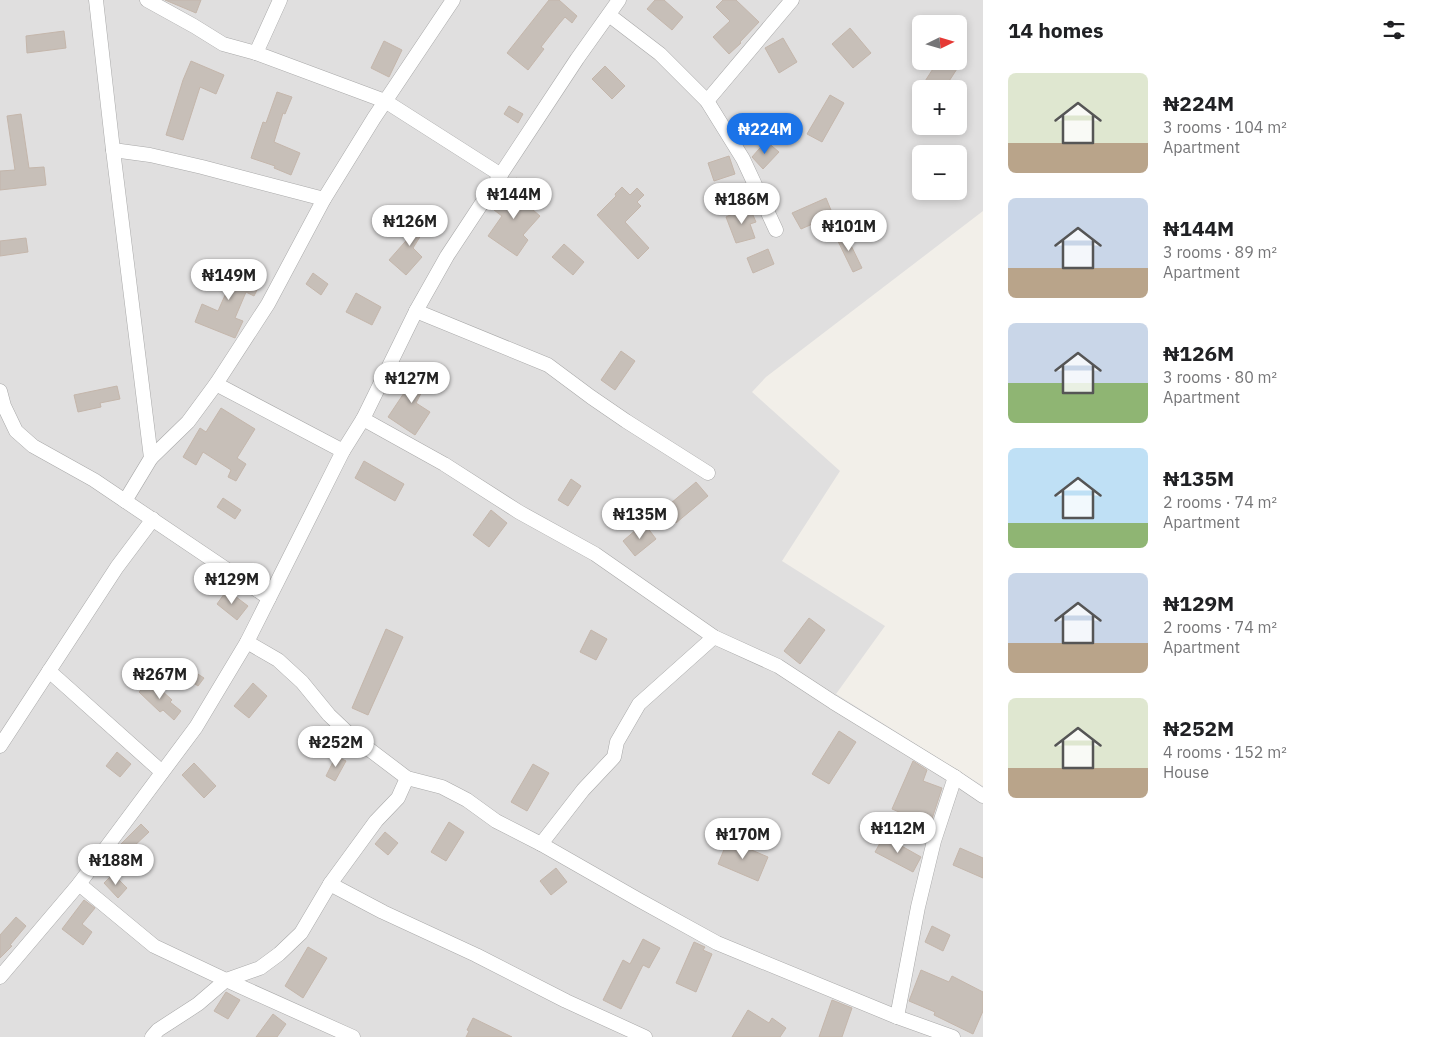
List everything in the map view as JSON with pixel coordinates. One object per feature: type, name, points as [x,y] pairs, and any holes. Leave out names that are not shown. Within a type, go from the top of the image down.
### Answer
[{"type":"street","points":[[96,0],[151,458]]},
{"type":"street","points":[[147,0],[222,44],[256,53],[385,101],[501,175]]},
{"type":"street","points":[[256,53],[280,0]]},
{"type":"street","points":[[125,501],[151,458],[188,422],[216,384],[268,304],[324,200],[385,101],[453,0]]},
{"type":"street","points":[[0,977],[79,884],[196,726],[248,642],[344,451],[363,420],[416,312],[447,256],[576,59],[619,0]]},
{"type":"street","points":[[707,101],[792,0]]},
{"type":"street","points":[[608,15],[660,54],[707,101],[743,159],[776,230]]},
{"type":"street","points":[[113,150],[150,154],[324,200]]},
{"type":"street","points":[[416,312],[548,365],[626,421],[708,473]]},
{"type":"street","points":[[216,384],[344,451]]},
{"type":"street","points":[[0,391],[4,406],[16,431],[33,446],[94,480],[270,598]]},
{"type":"street","points":[[363,420],[444,464],[520,512],[595,554],[714,637],[778,666],[983,796]]},
{"type":"street","points":[[0,746],[117,567],[153,519]]},
{"type":"street","points":[[540,844],[583,790],[614,757],[617,742],[639,704],[714,637]]},
{"type":"street","points":[[248,642],[278,660],[302,682],[329,715],[349,734],[407,778],[442,787],[468,800],[496,821],[717,943],[897,1017],[953,1037]]},
{"type":"street","points":[[49,671],[162,772]]},
{"type":"street","points":[[897,1017],[918,907],[934,841],[955,777]]},
{"type":"street","points":[[152,1037],[158,1030],[198,1004],[226,980],[260,968],[279,954],[301,933],[330,884],[376,821],[398,798],[407,778]]},
{"type":"street","points":[[79,884],[154,946],[353,1037]]},
{"type":"street","points":[[330,884],[383,912],[476,955],[566,1001],[646,1037]]},
{"type":"shaded area","points":[[0,0],[983,0],[983,211],[766,377],[752,392],[840,471],[782,561],[885,626],[836,694],[983,786],[983,1037],[0,1037]]},
{"type":"building","points":[[165,0],[201,0],[196,13]]},
{"type":"building","points":[[549,0],[559,0],[577,16],[572,23],[565,17],[541,47],[544,49],[528,70],[507,53]]},
{"type":"building","points":[[655,0],[664,0],[683,17],[672,30],[647,9]]},
{"type":"building","points":[[723,0],[736,0],[759,22],[729,54],[713,37],[730,21],[716,7]]},
{"type":"building","points":[[850,28],[871,53],[853,68],[832,44]]},
{"type":"building","points":[[64,31],[66,48],[27,53],[26,36]]},
{"type":"building","points":[[783,38],[797,62],[779,73],[765,48]]},
{"type":"building","points":[[384,41],[402,50],[389,77],[371,68]]},
{"type":"building","points":[[191,61],[224,75],[216,94],[200,87],[183,140],[166,135]]},
{"type":"building","points":[[605,66],[625,86],[612,99],[592,79]]},
{"type":"building","points":[[932,70],[956,70],[950,80],[926,80]]},
{"type":"building","points":[[277,92],[292,97],[285,114],[283,113],[274,142],[300,153],[291,175],[274,168],[275,166],[251,158],[263,122],[266,123]]},
{"type":"building","points":[[830,95],[844,103],[822,142],[807,134]]},
{"type":"building","points":[[509,106],[523,114],[518,123],[504,114]]},
{"type":"building","points":[[21,114],[29,168],[44,167],[46,185],[0,190],[0,171],[15,170],[7,116]]},
{"type":"building","points":[[762,114],[768,120],[754,137],[747,131]]},
{"type":"building","points":[[766,141],[779,152],[763,169],[752,157]]},
{"type":"building","points":[[729,156],[735,174],[714,181],[708,163]]},
{"type":"building","points":[[516,178],[527,185],[519,198],[540,216],[523,235],[528,240],[517,256],[488,236],[502,216],[494,210],[509,191]]},
{"type":"building","points":[[622,187],[630,195],[637,188],[644,195],[637,202],[641,206],[625,222],[649,248],[638,259],[597,215],[616,196],[615,194]]},
{"type":"building","points":[[826,198],[833,215],[801,229],[792,213]]},
{"type":"building","points":[[749,206],[756,222],[750,224],[755,238],[736,243],[726,217]]},
{"type":"building","points":[[422,213],[431,219],[413,248],[422,257],[406,275],[389,260],[412,234],[410,232]]},
{"type":"building","points":[[844,231],[862,268],[853,272],[835,235]]},
{"type":"building","points":[[26,238],[28,252],[0,256],[0,241]]},
{"type":"building","points":[[564,244],[584,262],[573,275],[552,257]]},
{"type":"building","points":[[768,249],[774,264],[753,273],[747,258]]},
{"type":"building","points":[[223,261],[262,280],[254,296],[246,292],[235,318],[243,321],[235,338],[195,322],[202,304],[218,311],[230,284],[215,277]]},
{"type":"building","points":[[313,273],[328,284],[321,295],[306,284]]},
{"type":"building","points":[[356,293],[381,307],[372,325],[346,312]]},
{"type":"building","points":[[621,351],[635,361],[615,390],[601,380]]},
{"type":"building","points":[[417,367],[431,374],[416,403],[430,412],[415,435],[388,417],[410,384]]},
{"type":"building","points":[[117,386],[120,399],[100,403],[101,407],[78,412],[74,395]]},
{"type":"building","points":[[221,408],[255,429],[237,458],[246,464],[236,481],[228,477],[231,470],[203,452],[196,465],[183,457],[200,428],[206,432]]},
{"type":"building","points":[[364,461],[404,484],[395,501],[355,478]]},
{"type":"building","points":[[571,479],[581,486],[568,506],[558,500]]},
{"type":"building","points":[[696,482],[708,496],[676,523],[664,509]]},
{"type":"building","points":[[223,498],[241,510],[235,519],[217,507]]},
{"type":"building","points":[[491,510],[507,523],[489,547],[473,535]]},
{"type":"building","points":[[644,523],[656,539],[635,556],[623,541]]},
{"type":"building","points":[[227,590],[248,606],[237,620],[217,604]]},
{"type":"building","points":[[809,618],[825,630],[800,664],[784,651]]},
{"type":"building","points":[[386,629],[403,637],[368,715],[352,708]]},
{"type":"building","points":[[591,630],[607,639],[596,660],[580,652]]},
{"type":"building","points":[[190,669],[204,678],[198,686],[185,677]]},
{"type":"building","points":[[150,680],[181,711],[174,720],[163,710],[160,712],[139,692]]},
{"type":"building","points":[[253,683],[267,696],[249,718],[234,706]]},
{"type":"building","points":[[839,731],[856,742],[829,784],[812,774]]},
{"type":"building","points":[[117,752],[131,764],[120,777],[106,766]]},
{"type":"building","points":[[336,756],[346,761],[335,781],[326,776]]},
{"type":"building","points":[[913,761],[927,770],[923,781],[942,788],[929,828],[917,823],[918,820],[892,809]]},
{"type":"building","points":[[194,763],[216,786],[204,798],[182,775]]},
{"type":"building","points":[[533,764],[549,773],[527,811],[511,802]]},
{"type":"building","points":[[449,822],[464,832],[446,861],[431,852]]},
{"type":"building","points":[[141,824],[149,832],[114,865],[109,859]]},
{"type":"building","points":[[385,832],[398,843],[388,855],[375,844]]},
{"type":"building","points":[[884,836],[921,857],[913,872],[875,852]]},
{"type":"building","points":[[728,840],[768,857],[758,881],[718,864]]},
{"type":"building","points":[[960,848],[983,858],[983,878],[953,865]]},
{"type":"building","points":[[556,868],[567,882],[551,895],[540,881]]},
{"type":"building","points":[[113,874],[127,888],[118,898],[104,883]]},
{"type":"building","points":[[84,900],[95,908],[82,924],[92,932],[83,945],[62,929]]},
{"type":"building","points":[[16,917],[26,926],[10,945],[12,946],[0,958],[0,935]]},
{"type":"building","points":[[932,926],[950,935],[943,951],[925,942]]},
{"type":"building","points":[[643,939],[660,948],[649,968],[643,965],[621,1009],[603,1000],[623,960],[630,964]]},
{"type":"building","points":[[694,942],[705,947],[703,950],[712,954],[696,992],[676,983]]},
{"type":"building","points":[[308,947],[327,958],[303,998],[285,986]]},
{"type":"building","points":[[921,970],[949,982],[952,976],[983,992],[983,1011],[973,1034],[934,1015],[935,1012],[909,1001]]},
{"type":"building","points":[[226,992],[240,1000],[228,1019],[214,1011]]},
{"type":"building","points":[[832,1000],[852,1008],[842,1037],[819,1037]]},
{"type":"building","points":[[748,1010],[769,1023],[772,1018],[786,1028],[780,1037],[732,1037]]},
{"type":"building","points":[[273,1014],[286,1024],[277,1037],[256,1037]]},
{"type":"building","points":[[473,1018],[512,1037],[466,1037]]}]
